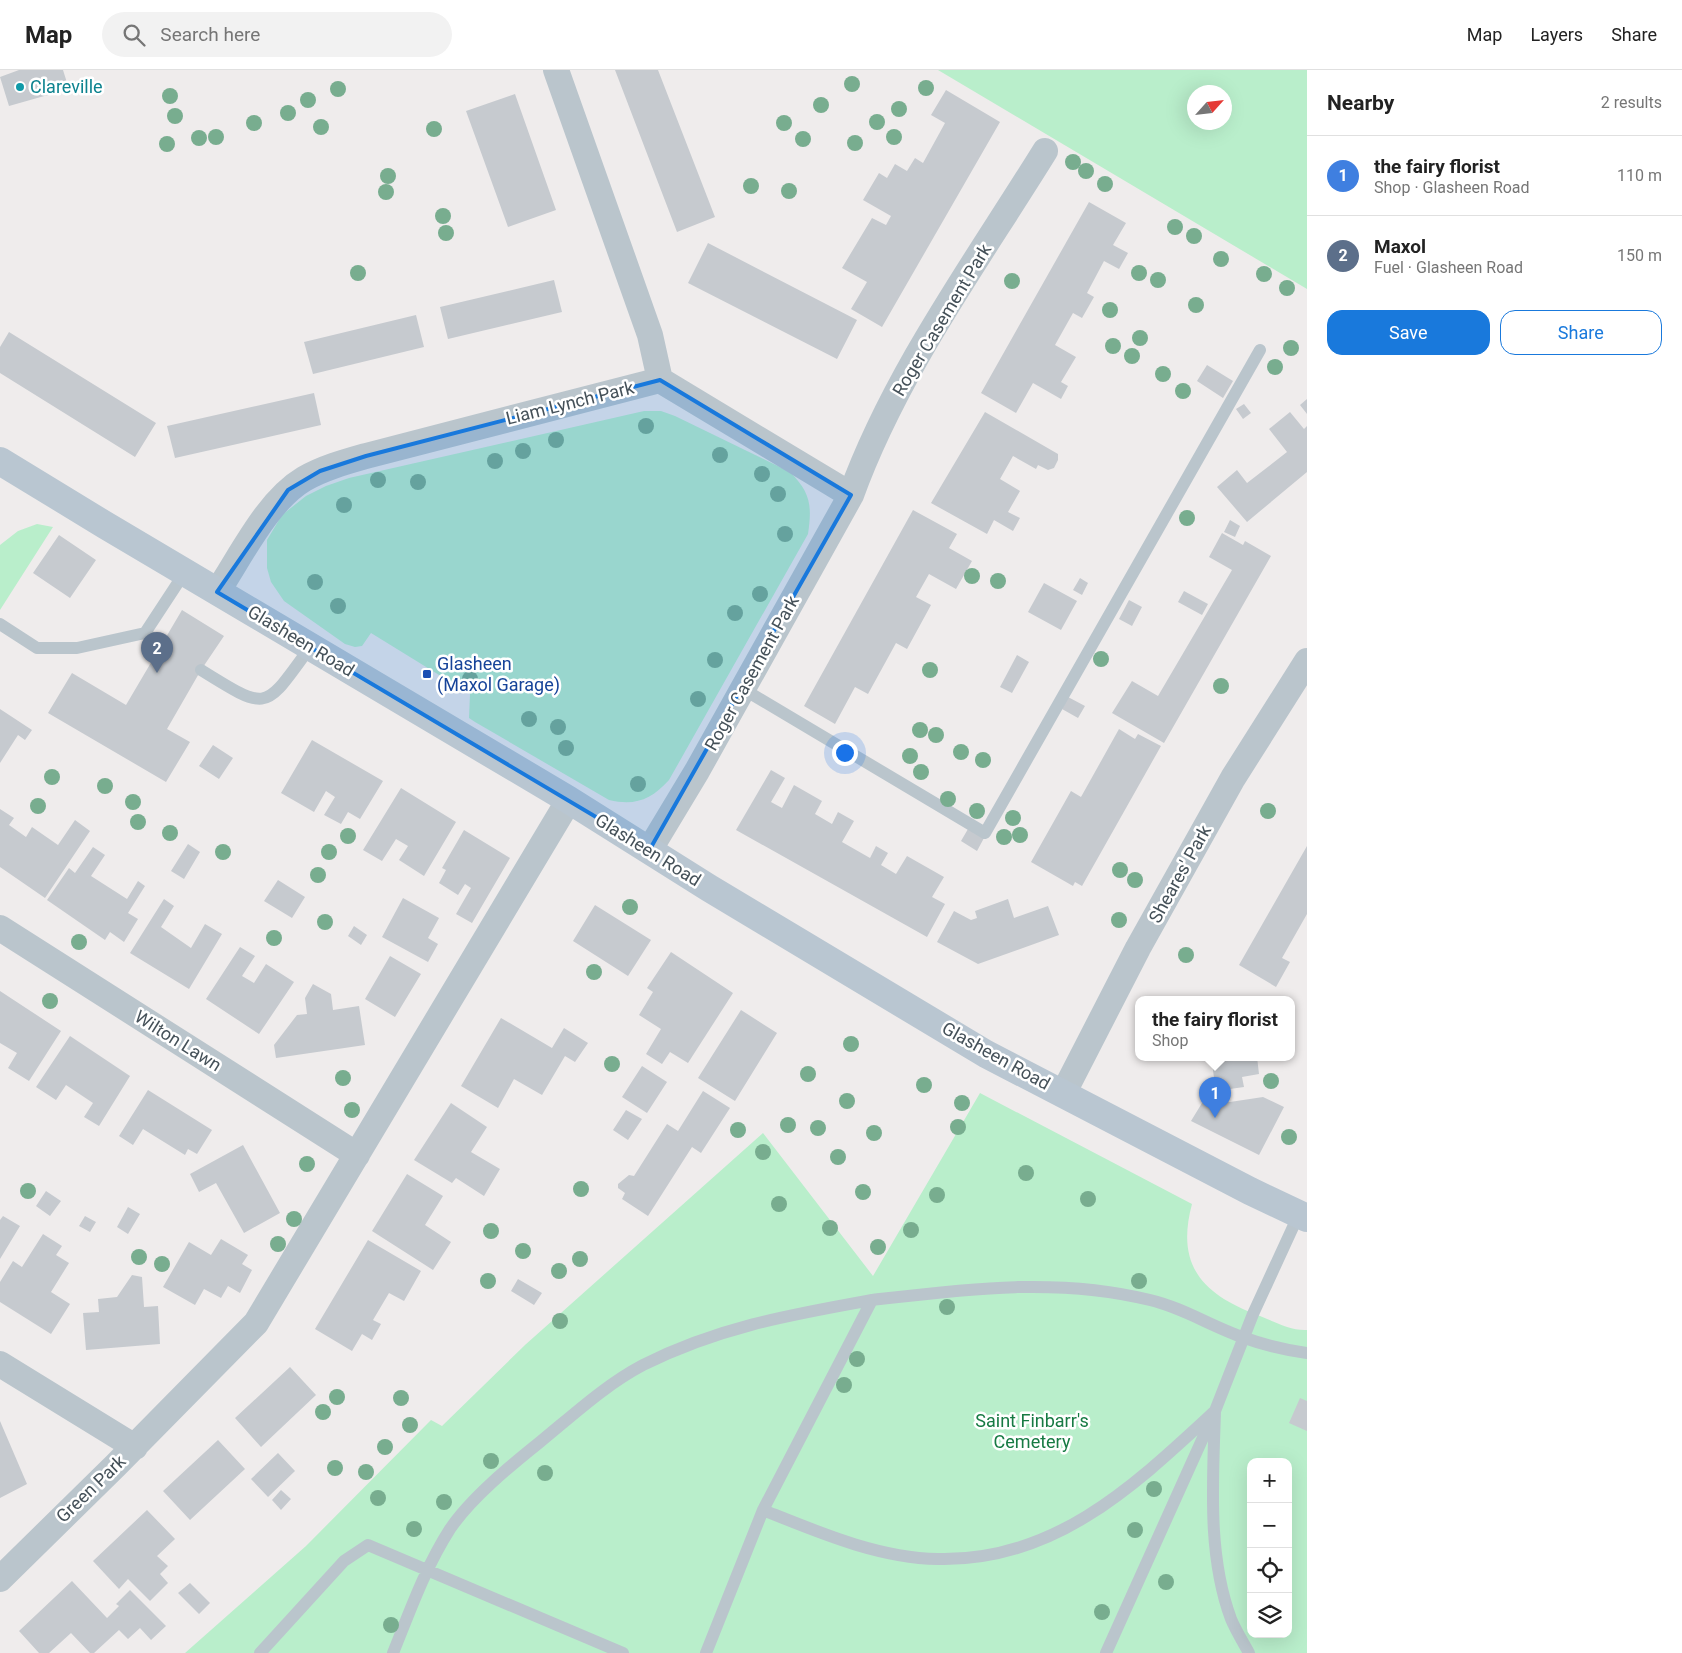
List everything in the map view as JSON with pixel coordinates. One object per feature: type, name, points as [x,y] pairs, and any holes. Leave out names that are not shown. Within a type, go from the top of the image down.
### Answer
[{"type":"main road","name":"Glasheen Road","points":[[1,464],[569,800],[650,849],[709,888],[986,1054],[1303,1216]]},
{"type":"street","points":[[556,70],[647,326],[660,380],[851,495]]},
{"type":"street","name":"Roger Casement Park","points":[[650,849],[743,689],[851,495],[864,459],[910,371],[1044,151]]},
{"type":"street","name":"Liam Lynch Park","points":[[217,592],[271,509],[288,490],[320,471],[366,456],[660,380]]},
{"type":"street","name":"Sheares' Park","points":[[1063,1094],[1138,948],[1233,778],[1307,661]]},
{"type":"street","points":[[135,1446],[256,1323],[569,800]]},
{"type":"street","name":"Wilton Lawn","points":[[0,928],[357,1155]]},
{"type":"street","name":"Green Park","points":[[0,1364],[135,1446],[0,1579]]},
{"type":"lane","points":[[743,689],[986,833],[1260,350]]},
{"type":"lane","points":[[0,624],[38,648],[77,648],[145,633],[185,572]]},
{"type":"lane","points":[[145,633],[162,645]]},
{"type":"lane","points":[[201,670],[242,696],[265,700],[276,694],[310,646]]},
{"type":"lane","points":[[1106,1653],[1215,1411],[1244,1338],[1303,1216]]},
{"type":"lane","points":[[393,1653],[426,1570],[451,1528],[476,1500],[524,1454],[571,1417],[642,1366],[704,1338],[772,1318],[872,1300],[984,1287],[1069,1288],[1151,1300],[1200,1317],[1244,1338],[1307,1354]]},
{"type":"lane","points":[[706,1653],[764,1510],[872,1300]]},
{"type":"lane","points":[[764,1510],[810,1529],[864,1546],[902,1555],[938,1559],[993,1555],[1012,1551],[1058,1534],[1106,1504],[1156,1466],[1215,1411]]},
{"type":"lane","points":[[1215,1411],[1212,1492],[1218,1568],[1231,1619],[1249,1653]]},
{"type":"lane","points":[[260,1653],[344,1561],[368,1545],[623,1653]]},
{"type":"highlighted area","points":[[660,380],[851,495],[650,849],[217,592],[288,490],[320,471],[366,456]]},
{"type":"green space","points":[[938,70],[1307,70],[1307,289]]},
{"type":"green space","points":[[644,411],[661,411],[675,416],[790,472],[806,493],[810,508],[808,534],[669,780],[649,797],[635,802],[609,800],[469,718],[470,694],[371,633],[362,646],[355,647],[345,644],[284,601],[271,582],[267,568],[267,540],[282,515],[306,496],[326,486],[349,478]]},
{"type":"green space","points":[[37,524],[53,527],[0,610],[0,545],[18,531]]},
{"type":"green space","name":"Saint Finbarr's Cemetery","points":[[980,1093],[1192,1204],[1188,1226],[1188,1245],[1191,1262],[1209,1288],[1240,1308],[1283,1326],[1307,1330],[1307,1653],[185,1653],[306,1546],[431,1420],[442,1426],[525,1345],[763,1133],[873,1276]]},
{"type":"building","points":[[19,70],[63,70],[69,89],[9,106],[0,77]]},
{"type":"building","points":[[615,70],[658,70],[715,217],[677,232]]},
{"type":"building","points":[[946,90],[1000,122],[882,327],[851,309],[867,282],[842,268],[872,218],[886,225],[891,216],[863,200],[879,173],[887,178],[895,164],[907,171],[915,158],[923,163],[945,123],[931,115]]},
{"type":"building","points":[[515,94],[556,210],[508,227],[466,111]]},
{"type":"building","points":[[1089,202],[1126,223],[1113,245],[1128,253],[1119,269],[1104,261],[1087,293],[1094,297],[1082,318],[1073,313],[1055,345],[1076,357],[1061,382],[1068,386],[1061,399],[1033,383],[1016,413],[981,393]]},
{"type":"building","points":[[708,243],[857,320],[837,359],[688,283]]},
{"type":"building","points":[[554,280],[562,312],[448,339],[440,307]]},
{"type":"building","points":[[416,315],[424,347],[313,374],[304,342]]},
{"type":"building","points":[[9,332],[156,423],[135,457],[0,373],[0,347]]},
{"type":"building","points":[[1207,365],[1233,381],[1223,398],[1197,381]]},
{"type":"building","points":[[314,393],[321,425],[175,458],[167,426]]},
{"type":"building","points":[[1307,399],[1307,414],[1300,405]]},
{"type":"building","points":[[1244,404],[1251,413],[1243,419],[1236,409]]},
{"type":"building","points":[[985,412],[1058,454],[1058,460],[1054,468],[1048,470],[1038,465],[1036,469],[1013,456],[1000,479],[1020,491],[1008,512],[1020,518],[1013,531],[994,520],[987,534],[931,503]]},
{"type":"building","points":[[1290,412],[1304,429],[1307,426],[1307,472],[1247,522],[1217,487],[1237,470],[1247,483],[1287,452],[1269,429]]},
{"type":"building","points":[[913,510],[957,534],[949,548],[972,561],[956,589],[929,574],[916,597],[931,605],[907,649],[896,643],[868,694],[855,687],[835,724],[804,706]]},
{"type":"building","points":[[1230,520],[1240,526],[1235,537],[1224,532]]},
{"type":"building","points":[[1222,533],[1243,545],[1245,541],[1271,556],[1164,743],[1112,713],[1132,681],[1158,696],[1232,570],[1209,557]]},
{"type":"building","points":[[59,535],[96,560],[70,598],[33,573]]},
{"type":"building","points":[[1080,578],[1088,583],[1082,595],[1073,590]]},
{"type":"building","points":[[1044,583],[1077,601],[1061,630],[1028,612]]},
{"type":"building","points":[[1184,591],[1208,604],[1202,615],[1178,602]]},
{"type":"building","points":[[1129,600],[1142,607],[1132,626],[1119,619]]},
{"type":"building","points":[[182,610],[224,636],[201,670],[167,729],[190,742],[166,782],[48,713],[72,673],[126,705]]},
{"type":"building","points":[[1017,655],[1029,662],[1012,693],[1000,687]]},
{"type":"building","points":[[1068,697],[1085,706],[1078,718],[1062,709]]},
{"type":"building","points":[[0,709],[32,730],[25,740],[18,735],[0,763]]},
{"type":"building","points":[[1119,729],[1135,739],[1138,734],[1161,746],[1082,886],[1075,882],[1073,886],[1031,862],[1071,791],[1081,797]]},
{"type":"building","points":[[312,740],[383,781],[360,819],[348,812],[341,824],[324,815],[335,797],[326,791],[314,812],[281,793]]},
{"type":"building","points":[[213,745],[233,758],[219,779],[199,766]]},
{"type":"building","points":[[771,770],[785,778],[771,802],[782,808],[794,785],[822,801],[815,814],[832,824],[838,812],[854,821],[842,842],[870,858],[876,846],[888,853],[881,865],[896,874],[907,856],[944,877],[932,897],[945,904],[927,937],[736,830]]},
{"type":"building","points":[[401,788],[456,822],[424,876],[399,860],[408,846],[396,839],[382,861],[363,850]]},
{"type":"building","points":[[0,809],[14,818],[9,825],[26,837],[32,827],[58,845],[75,820],[90,831],[45,898],[0,867]]},
{"type":"building","points":[[968,829],[984,838],[977,851],[961,841]]},
{"type":"building","points":[[464,830],[510,858],[472,923],[456,914],[471,888],[465,884],[458,895],[439,883],[446,870],[442,868]]},
{"type":"building","points":[[188,844],[200,852],[184,879],[171,871]]},
{"type":"building","points":[[1307,846],[1307,914],[1282,958],[1290,962],[1276,987],[1239,965]]},
{"type":"building","points":[[93,847],[105,855],[91,876],[127,899],[138,881],[145,886],[128,913],[138,919],[124,942],[110,932],[105,940],[47,900],[69,868],[75,873]]},
{"type":"building","points":[[278,880],[305,897],[292,918],[264,901]]},
{"type":"building","points":[[403,898],[439,918],[428,938],[438,944],[428,962],[382,937]]},
{"type":"building","points":[[164,899],[174,906],[161,927],[191,948],[205,924],[222,934],[189,989],[130,953]]},
{"type":"building","points":[[1008,899],[1014,918],[1048,906],[1059,935],[978,964],[937,942],[954,911],[971,920],[977,918],[975,911]]},
{"type":"building","points":[[595,905],[651,940],[628,976],[573,941]]},
{"type":"building","points":[[354,926],[367,935],[361,945],[348,936]]},
{"type":"building","points":[[240,947],[255,956],[242,976],[254,983],[266,964],[294,982],[259,1034],[206,999]]},
{"type":"building","points":[[671,952],[733,993],[688,1063],[670,1052],[662,1064],[646,1054],[661,1029],[639,1015],[653,992],[647,988]]},
{"type":"building","points":[[390,956],[421,974],[395,1017],[365,999]]},
{"type":"building","points":[[313,984],[331,994],[333,1010],[359,1006],[365,1045],[276,1058],[274,1045],[297,1015],[307,1014],[305,998]]},
{"type":"building","points":[[0,991],[61,1031],[29,1081],[8,1068],[17,1053],[0,1043]]},
{"type":"building","points":[[741,1010],[777,1033],[735,1101],[698,1078]]},
{"type":"building","points":[[501,1018],[552,1048],[564,1028],[588,1043],[575,1062],[565,1056],[542,1095],[514,1079],[498,1108],[461,1086]]},
{"type":"building","points":[[70,1036],[130,1076],[99,1126],[84,1117],[93,1103],[66,1085],[56,1100],[36,1087]]},
{"type":"building","points":[[1212,1061],[1257,1061],[1259,1074],[1242,1077],[1244,1087],[1216,1091]]},
{"type":"building","points":[[642,1066],[667,1082],[647,1113],[622,1097]]},
{"type":"building","points":[[148,1090],[212,1130],[197,1154],[188,1149],[185,1155],[143,1129],[133,1145],[119,1136]]},
{"type":"building","points":[[703,1091],[730,1108],[701,1153],[692,1147],[648,1216],[622,1199],[625,1193],[618,1188],[618,1184],[629,1175],[634,1176],[667,1124],[678,1131]]},
{"type":"building","points":[[1263,1097],[1284,1107],[1259,1155],[1191,1121],[1202,1103],[1230,1102]]},
{"type":"building","points":[[451,1103],[487,1127],[471,1152],[500,1169],[484,1196],[456,1178],[452,1183],[414,1160]]},
{"type":"building","points":[[626,1110],[642,1119],[628,1140],[613,1130]]},
{"type":"building","points":[[243,1145],[280,1213],[244,1233],[216,1183],[199,1192],[190,1174]]},
{"type":"building","points":[[407,1174],[443,1196],[425,1225],[451,1242],[433,1270],[372,1231]]},
{"type":"building","points":[[46,1191],[61,1201],[50,1216],[36,1206]]},
{"type":"building","points":[[128,1207],[140,1214],[128,1234],[117,1227]]},
{"type":"building","points":[[3,1216],[20,1226],[0,1259],[0,1220]]},
{"type":"building","points":[[85,1216],[96,1222],[90,1232],[79,1226]]},
{"type":"building","points":[[43,1234],[62,1246],[56,1255],[69,1263],[51,1292],[70,1304],[51,1334],[0,1302],[0,1282],[13,1261],[22,1267]]},
{"type":"building","points":[[221,1239],[248,1255],[242,1264],[252,1270],[240,1293],[228,1286],[221,1298],[204,1289],[195,1305],[163,1287],[189,1242],[211,1255]]},
{"type":"building","points":[[368,1240],[421,1271],[404,1301],[389,1293],[373,1320],[381,1324],[372,1340],[362,1334],[352,1351],[315,1329]]},
{"type":"building","points":[[132,1275],[142,1277],[144,1307],[158,1306],[160,1344],[86,1350],[83,1313],[99,1312],[98,1299],[117,1297]]},
{"type":"building","points":[[518,1279],[542,1293],[534,1305],[511,1291]]},
{"type":"building","points":[[290,1367],[316,1395],[261,1447],[235,1418]]},
{"type":"building","points":[[1300,1398],[1307,1401],[1307,1431],[1289,1423]]},
{"type":"building","points":[[0,1421],[27,1484],[0,1498]]},
{"type":"building","points":[[218,1440],[245,1469],[190,1520],[163,1491]]},
{"type":"building","points":[[278,1453],[295,1471],[268,1497],[251,1479]]},
{"type":"building","points":[[281,1490],[291,1499],[281,1510],[272,1500]]},
{"type":"building","points":[[147,1510],[175,1539],[157,1556],[168,1566],[160,1574],[168,1583],[150,1601],[128,1579],[119,1589],[93,1561]]},
{"type":"building","points":[[72,1581],[107,1618],[119,1606],[116,1604],[130,1590],[166,1626],[151,1640],[140,1628],[128,1639],[119,1630],[94,1653],[90,1653],[71,1633],[49,1653],[39,1653],[19,1631]]},
{"type":"building","points":[[190,1583],[210,1603],[199,1614],[178,1593]]},
{"type":"place","name":"Clareville","points":[[20,87]]},
{"type":"place","name":"Maxol","points":[[157,673]]},
{"type":"place","name":"Glasheen (Maxol Garage)","points":[[427,674]]},
{"type":"place","name":"the fairy florist","points":[[1215,1118]]}]
